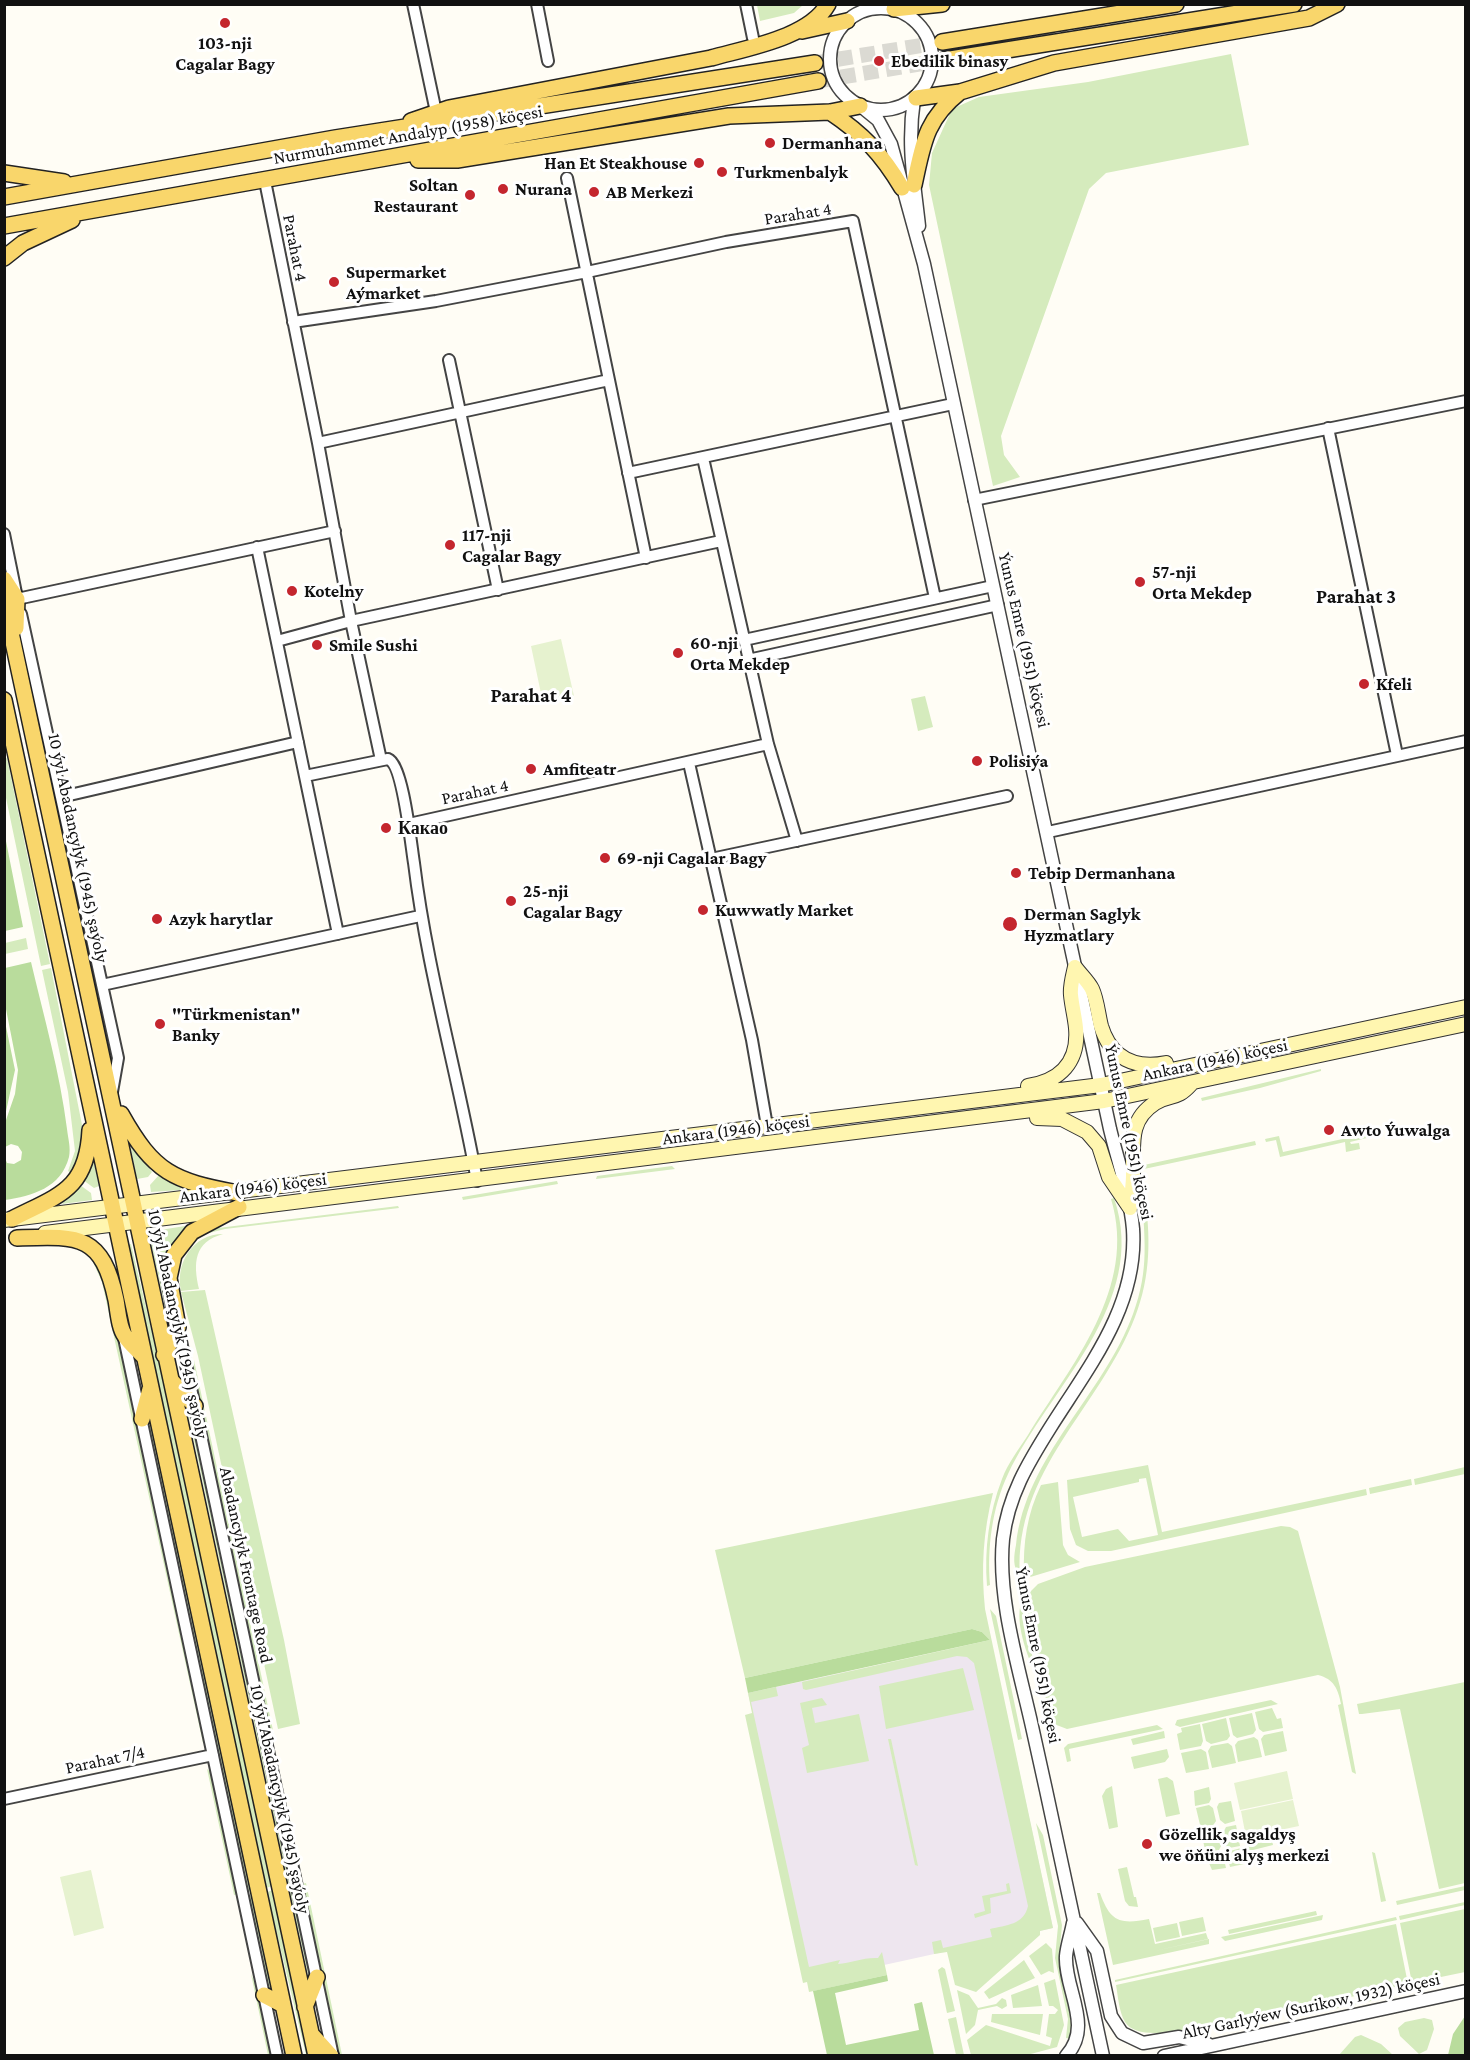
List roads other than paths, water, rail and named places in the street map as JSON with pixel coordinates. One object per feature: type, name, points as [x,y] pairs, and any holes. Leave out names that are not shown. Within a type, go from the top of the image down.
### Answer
[{"type":"main road","points":[[790,33],[807,26],[828,4]]},
{"type":"main road","points":[[892,7],[942,4]]},
{"type":"main road","points":[[942,42],[1176,4]]},
{"type":"main road","points":[[944,60],[1294,4]]},
{"type":"main road","points":[[915,99],[960,92],[1054,63],[1309,18],[1337,4]]},
{"type":"main road","points":[[380,132],[436,112],[711,58],[790,33],[847,20]]},
{"type":"main road","name":"Nurmuhammet Andalyp (1958) köçesi","points":[[4,197],[380,132],[815,63]]},
{"type":"main road","name":"Nurmuhammet Andalyp (1958) köçesi","points":[[4,226],[818,81]]},
{"type":"main road","points":[[908,187],[924,137],[935,115],[960,92]]},
{"type":"main road","points":[[382,159],[457,160],[729,116],[830,112],[861,107]]},
{"type":"main road","points":[[830,112],[850,126],[879,153],[908,187]]},
{"type":"main road","points":[[4,173],[85,183]]},
{"type":"main road","points":[[4,258],[23,243],[88,212]]},
{"type":"main road","points":[[4,579],[11,599]]},
{"type":"main road","name":"10 ýyl Abadançylyk (1945) şaýoly","points":[[11,599],[15,652],[113,1097],[164,1355],[316,2055]]},
{"type":"main road","points":[[4,700],[283,2005],[291,2053]]},
{"type":"main road","points":[[1075,967],[1092,989],[1107,1039],[1123,1058],[1141,1066],[1175,1061],[1188,1067]]},
{"type":"main road","points":[[999,1099],[1013,1088],[1050,1081],[1063,1071],[1070,1061],[1076,1036],[1070,993],[1075,967]]},
{"type":"main road","name":"Ankara (1946) köçesi","points":[[8,1220],[114,1215],[136,1220],[238,1200],[474,1162],[1101,1085],[1466,1007]]},
{"type":"main road","name":"Ankara (1946) köçesi","points":[[11,1238],[114,1215],[133,1204],[238,1200],[477,1181],[1104,1101],[1466,1024]]},
{"type":"main road","points":[[1130,1208],[1133,1174],[1131,1147],[1138,1121],[1155,1103],[1180,1096],[1191,1084]]},
{"type":"main road","points":[[113,1097],[139,1145],[164,1171],[238,1200]]},
{"type":"main road","points":[[8,1220],[58,1198],[72,1186],[88,1155],[92,1112]]},
{"type":"main road","points":[[1001,1114],[1018,1120],[1057,1118],[1084,1130],[1099,1146],[1109,1177],[1130,1208]]},
{"type":"main road","points":[[164,1355],[178,1327],[169,1278],[174,1255],[192,1232],[238,1200]]},
{"type":"main road","points":[[11,1238],[70,1238],[83,1242],[98,1252],[110,1273],[123,1335],[144,1357]]},
{"type":"main road","points":[[169,1378],[195,1406]]},
{"type":"main road","points":[[142,1419],[150,1386]]},
{"type":"main road","points":[[305,2007],[317,1977]]},
{"type":"main road","points":[[264,1995],[283,2005]]},
{"type":"main road","points":[[311,2034],[332,2055]]},
{"type":"street","points":[[413,4],[436,112]]},
{"type":"street","points":[[537,4],[548,61]]},
{"type":"street","points":[[746,4],[753,38]]},
{"type":"street","points":[[847,20],[865,10],[892,7],[908,15],[920,25],[929,39],[933,54],[932,70],[926,86],[915,99],[900,107],[883,111],[861,107],[846,97],[836,83],[830,67],[830,50],[836,34],[847,20],[852,4]]},
{"type":"street","name":"Ýunus Emre (1951) köçesi","points":[[908,187],[909,131],[915,99]]},
{"type":"street","name":"Ýunus Emre (1951) köçesi","points":[[861,107],[878,120],[891,144],[908,187],[1104,1101],[1130,1208],[1132,1259],[1121,1310],[1100,1350],[1019,1480],[1008,1514],[1002,1551],[1005,1594],[1103,2055]]},
{"type":"street","points":[[567,177],[646,558]]},
{"type":"street","name":"Parahat 4","points":[[265,181],[351,621],[381,760]]},
{"type":"street","name":"Parahat 4","points":[[293,322],[436,301],[726,242],[853,221],[896,417]]},
{"type":"street","points":[[449,360],[498,590]]},
{"type":"street","points":[[318,443],[609,380]]},
{"type":"street","points":[[974,500],[1466,401]]},
{"type":"street","points":[[628,473],[953,404]]},
{"type":"street","points":[[896,417],[935,598]]},
{"type":"street","points":[[1328,428],[1397,755]]},
{"type":"street","points":[[702,458],[768,744],[797,841]]},
{"type":"street","points":[[11,599],[335,531]]},
{"type":"street","points":[[4,534],[11,599],[61,797],[117,1058],[113,1097]]},
{"type":"street","points":[[277,641],[351,621],[721,541]]},
{"type":"street","points":[[257,547],[338,934]]},
{"type":"street","points":[[744,640],[993,586]]},
{"type":"street","points":[[748,660],[998,605]]},
{"type":"street","points":[[1048,832],[1466,741]]},
{"type":"street","points":[[61,797],[298,742]]},
{"type":"street","name":"Parahat 4","points":[[409,824],[768,744]]},
{"type":"street","points":[[305,776],[381,760],[391,759],[396,766],[409,824],[420,916],[477,1181]]},
{"type":"street","points":[[689,763],[752,1040],[767,1126]]},
{"type":"street","points":[[711,859],[1007,796]]},
{"type":"street","points":[[102,985],[420,916]]},
{"type":"street","name":"Abadancylyk Frontage Road","points":[[178,1327],[332,2055]]},
{"type":"street","points":[[123,1335],[277,2055]]},
{"type":"street","name":"Parahat 7/4","points":[[4,1799],[213,1755]]},
{"type":"street","points":[[1074,1919],[1097,1951],[1111,2016],[1124,2035],[1143,2043],[1179,2037],[1212,2046]]},
{"type":"street","points":[[1066,2055],[1073,2047],[1078,2026],[1077,2009],[1066,1958],[1074,1919]]},
{"type":"street","name":"Alty Garlyýew (Surikow, 1932) köçesi","points":[[1164,2055],[1466,1991]]},
{"type":"street","points":[[1199,2055],[1212,2046]]},
{"type":"tunnel","points":[[815,63],[942,42]]},
{"type":"tunnel","points":[[818,81],[944,60]]},
{"type":"place","name":"103-nji Cagalar Bagy","points":[[225,23]]},
{"type":"place","name":"Ebedilik binasy","points":[[879,61]]},
{"type":"place","name":"Dermanhana","points":[[770,143]]},
{"type":"place","name":"Han Et Steakhouse","points":[[699,163]]},
{"type":"place","name":"Turkmenbalyk","points":[[722,172]]},
{"type":"place","name":"Nurana","points":[[503,189]]},
{"type":"place","name":"AB Merkezi","points":[[594,192]]},
{"type":"place","name":"Soltan Restaurant","points":[[470,195]]},
{"type":"place","name":"Supermarket Aýmarket","points":[[334,282]]},
{"type":"place","name":"117-nji Cagalar Bagy","points":[[450,545]]},
{"type":"place","name":"57-nji Orta Mekdep","points":[[1140,582]]},
{"type":"place","name":"Kotelny","points":[[292,591]]},
{"type":"place","name":"Smile Sushi","points":[[317,645]]},
{"type":"place","name":"60-nji Orta Mekdep","points":[[678,653]]},
{"type":"place","name":"Kfeli","points":[[1364,684]]},
{"type":"place","name":"Polisiýa","points":[[977,761]]},
{"type":"place","name":"Amfiteatr","points":[[531,769]]},
{"type":"place","name":"Какао","points":[[386,828]]},
{"type":"place","name":"69-nji Cagalar Bagy","points":[[605,858]]},
{"type":"place","name":"Tebip Dermanhana","points":[[1016,873]]},
{"type":"place","name":"25-nji Cagalar Bagy","points":[[511,901]]},
{"type":"place","name":"Kuwwatly Market","points":[[703,910]]},
{"type":"place","name":"Azyk harytlar","points":[[157,919]]},
{"type":"place","name":"Derman Saglyk Hyzmatlary","points":[[1010,924]]},
{"type":"place","name":"\"Türkmenistan\" Banky","points":[[160,1024]]},
{"type":"place","name":"Awto Ýuwalga","points":[[1329,1130]]},
{"type":"place","name":"Gözellik, sagaldyş we öňüni alyş merkezi","points":[[1147,1844]]},
{"type":"district","name":"Parahat 3","points":[[1356,597]]},
{"type":"district","name":"Parahat 4","points":[[531,696]]}]
